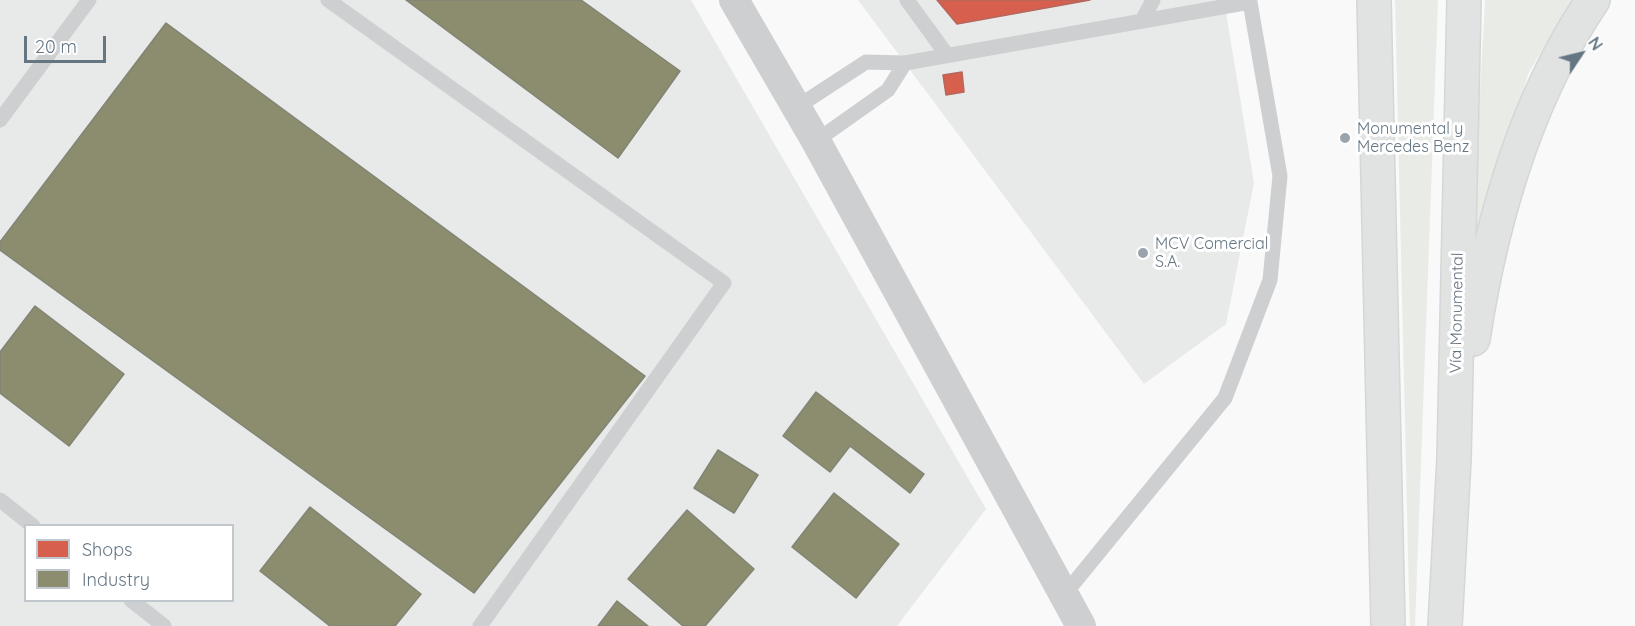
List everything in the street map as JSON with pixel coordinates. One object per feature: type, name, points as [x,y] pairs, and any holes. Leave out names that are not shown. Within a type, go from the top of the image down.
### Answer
[{"type":"highway","points":[[1374,0],[1388,626]]},
{"type":"highway","name":"Vía Monumental","points":[[1445,626],[1454,459],[1464,0]]},
{"type":"highway","points":[[1454,459],[1477,311],[1490,247],[1514,165],[1549,76],[1572,32],[1593,0]]},
{"type":"street","points":[[734,0],[816,141],[1081,626]]},
{"type":"lane","points":[[0,120],[89,0]]},
{"type":"lane","points":[[328,0],[724,283],[480,626]]},
{"type":"lane","points":[[907,0],[947,55]]},
{"type":"lane","points":[[1142,21],[1153,0]]},
{"type":"lane","points":[[797,107],[866,62],[905,63],[1249,1],[1280,176],[1270,279],[1225,399],[1064,595]]},
{"type":"lane","points":[[816,141],[888,90],[905,63]]},
{"type":"lane","points":[[0,500],[32,524]]},
{"type":"lane","points":[[134,602],[164,626]]},
{"type":"shaded area","points":[[0,0],[691,0],[986,509],[897,626],[0,626]]},
{"type":"shaded area","name":"MCV Comercial S.A.","points":[[858,0],[1224,0],[1254,183],[1226,324],[1144,384]]},
{"type":"shaded area","points":[[1395,0],[1438,0],[1415,626],[1410,626],[1409,595]]},
{"type":"shaded area","points":[[1485,0],[1572,0],[1529,72],[1472,248]]},
{"type":"building: Shops","points":[[937,0],[1090,0],[957,24]]},
{"type":"building: Shops","points":[[962,72],[964,92],[946,95],[943,75]]},
{"type":"building: Industry","points":[[406,0],[581,0],[680,71],[618,158]]},
{"type":"building: Industry","points":[[166,23],[645,376],[474,593],[0,250],[0,242]]},
{"type":"building: Industry","points":[[35,306],[124,374],[69,446],[0,393],[0,352]]},
{"type":"building: Industry","points":[[816,392],[924,474],[910,493],[850,446],[830,472],[783,436]]},
{"type":"building: Industry","points":[[718,450],[758,475],[734,513],[694,488]]},
{"type":"building: Industry","points":[[834,493],[899,544],[856,598],[792,547]]},
{"type":"building: Industry","points":[[310,507],[421,594],[395,626],[330,626],[260,571]]},
{"type":"building: Industry","points":[[687,510],[754,569],[705,626],[683,626],[628,579]]},
{"type":"building: Industry","points":[[617,601],[648,626],[598,626]]},
{"type":"place","name":"Monumental y Mercedes Benz","points":[[1345,138]]},
{"type":"place","name":"MCV Comercial S.A.","points":[[1143,253]]}]
